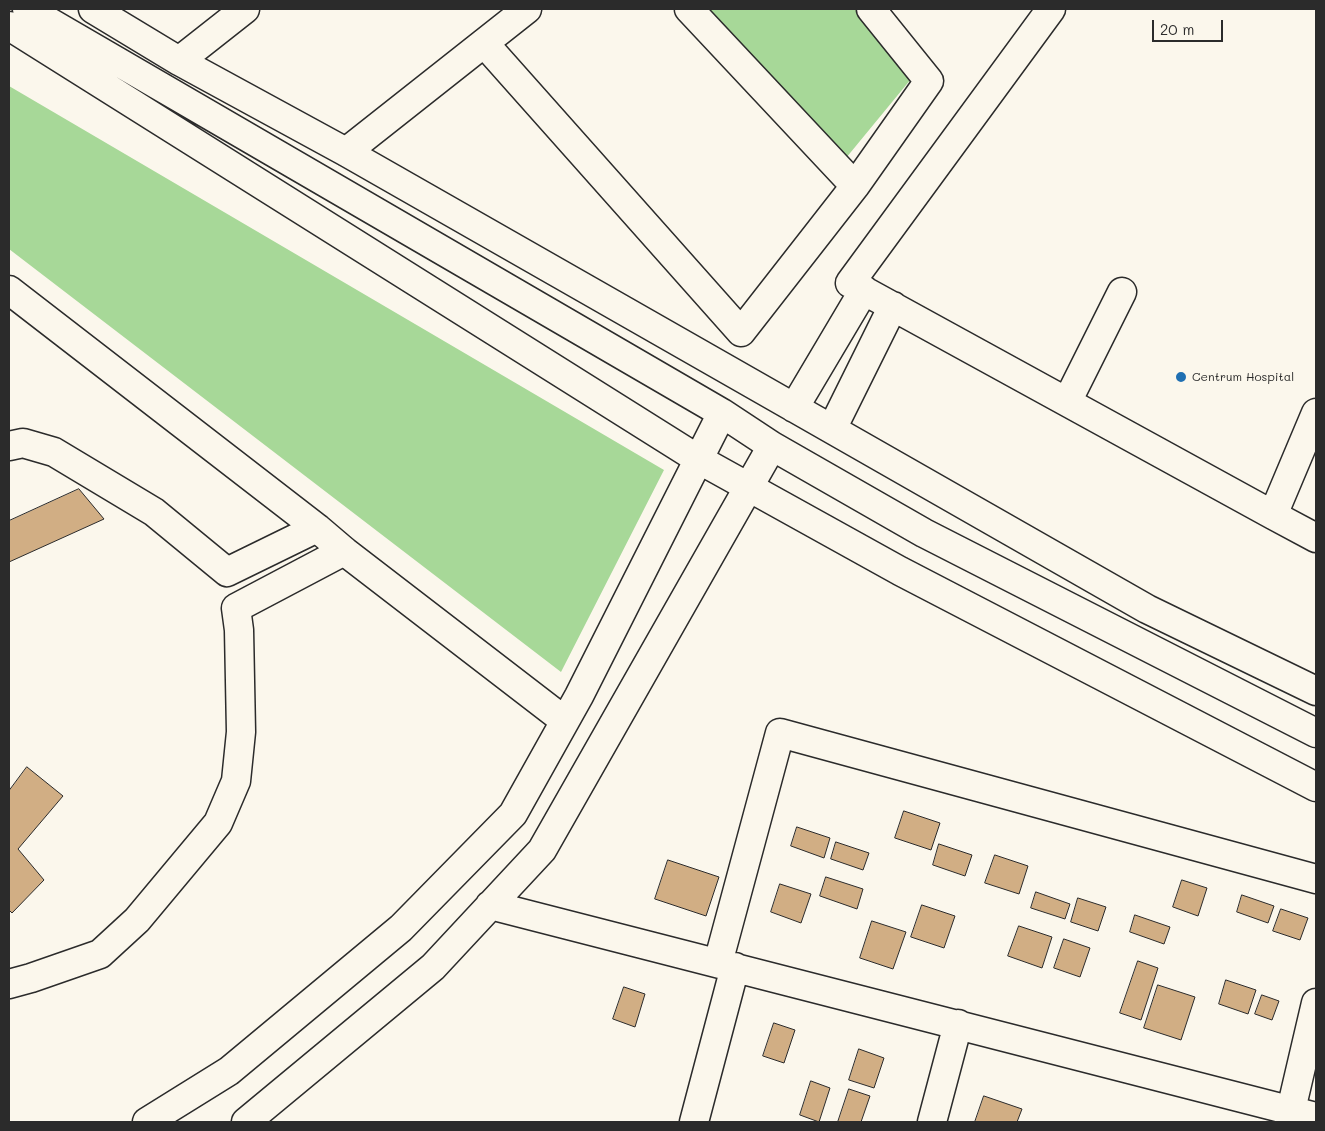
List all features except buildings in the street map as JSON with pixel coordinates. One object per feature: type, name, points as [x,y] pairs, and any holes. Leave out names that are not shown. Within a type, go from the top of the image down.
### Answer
[{"type":"street","points":[[27,9],[722,413],[772,446],[924,533],[1316,733]]},
{"type":"street","points":[[179,61],[245,9]]},
{"type":"street","points":[[346,152],[526,9]]},
{"type":"street","points":[[689,9],[855,186]]},
{"type":"street","points":[[484,43],[741,332],[855,186],[929,81],[871,9]]},
{"type":"street","points":[[1051,9],[850,283],[1316,538]]},
{"type":"street","points":[[100,10],[179,61],[346,152],[1147,609],[1316,692]]},
{"type":"street","points":[[9,26],[698,459],[900,572],[1316,787]]},
{"type":"street","points":[[9,290],[566,721]]},
{"type":"street","points":[[794,408],[864,290]]},
{"type":"street","points":[[1067,402],[1122,292]]},
{"type":"street","points":[[832,429],[893,306]]},
{"type":"street","points":[[147,1122],[229,1071],[401,928],[512,814],[566,721],[722,413]]},
{"type":"street","points":[[1273,515],[1316,413]]},
{"type":"street","points":[[9,446],[23,443],[54,452],[154,512],[226,572],[317,528]]},
{"type":"street","points":[[246,1122],[433,967],[542,850],[772,446]]},
{"type":"street","points":[[9,984],[100,954],[137,920],[218,823],[236,781],[241,732],[239,630],[236,608],[344,551]]},
{"type":"street","points":[[694,1122],[726,965],[780,733],[1316,879]]},
{"type":"street","points":[[490,905],[1303,1113],[1316,1003]]},
{"type":"street","points":[[932,1122],[958,1024]]},
{"type":"green space","points":[[709,9],[856,9],[911,79],[846,158]]},
{"type":"green space","points":[[9,86],[664,470],[561,672],[9,249]]},
{"type":"place","name":"Centrum Hospital","points":[[1181,377]]}]
